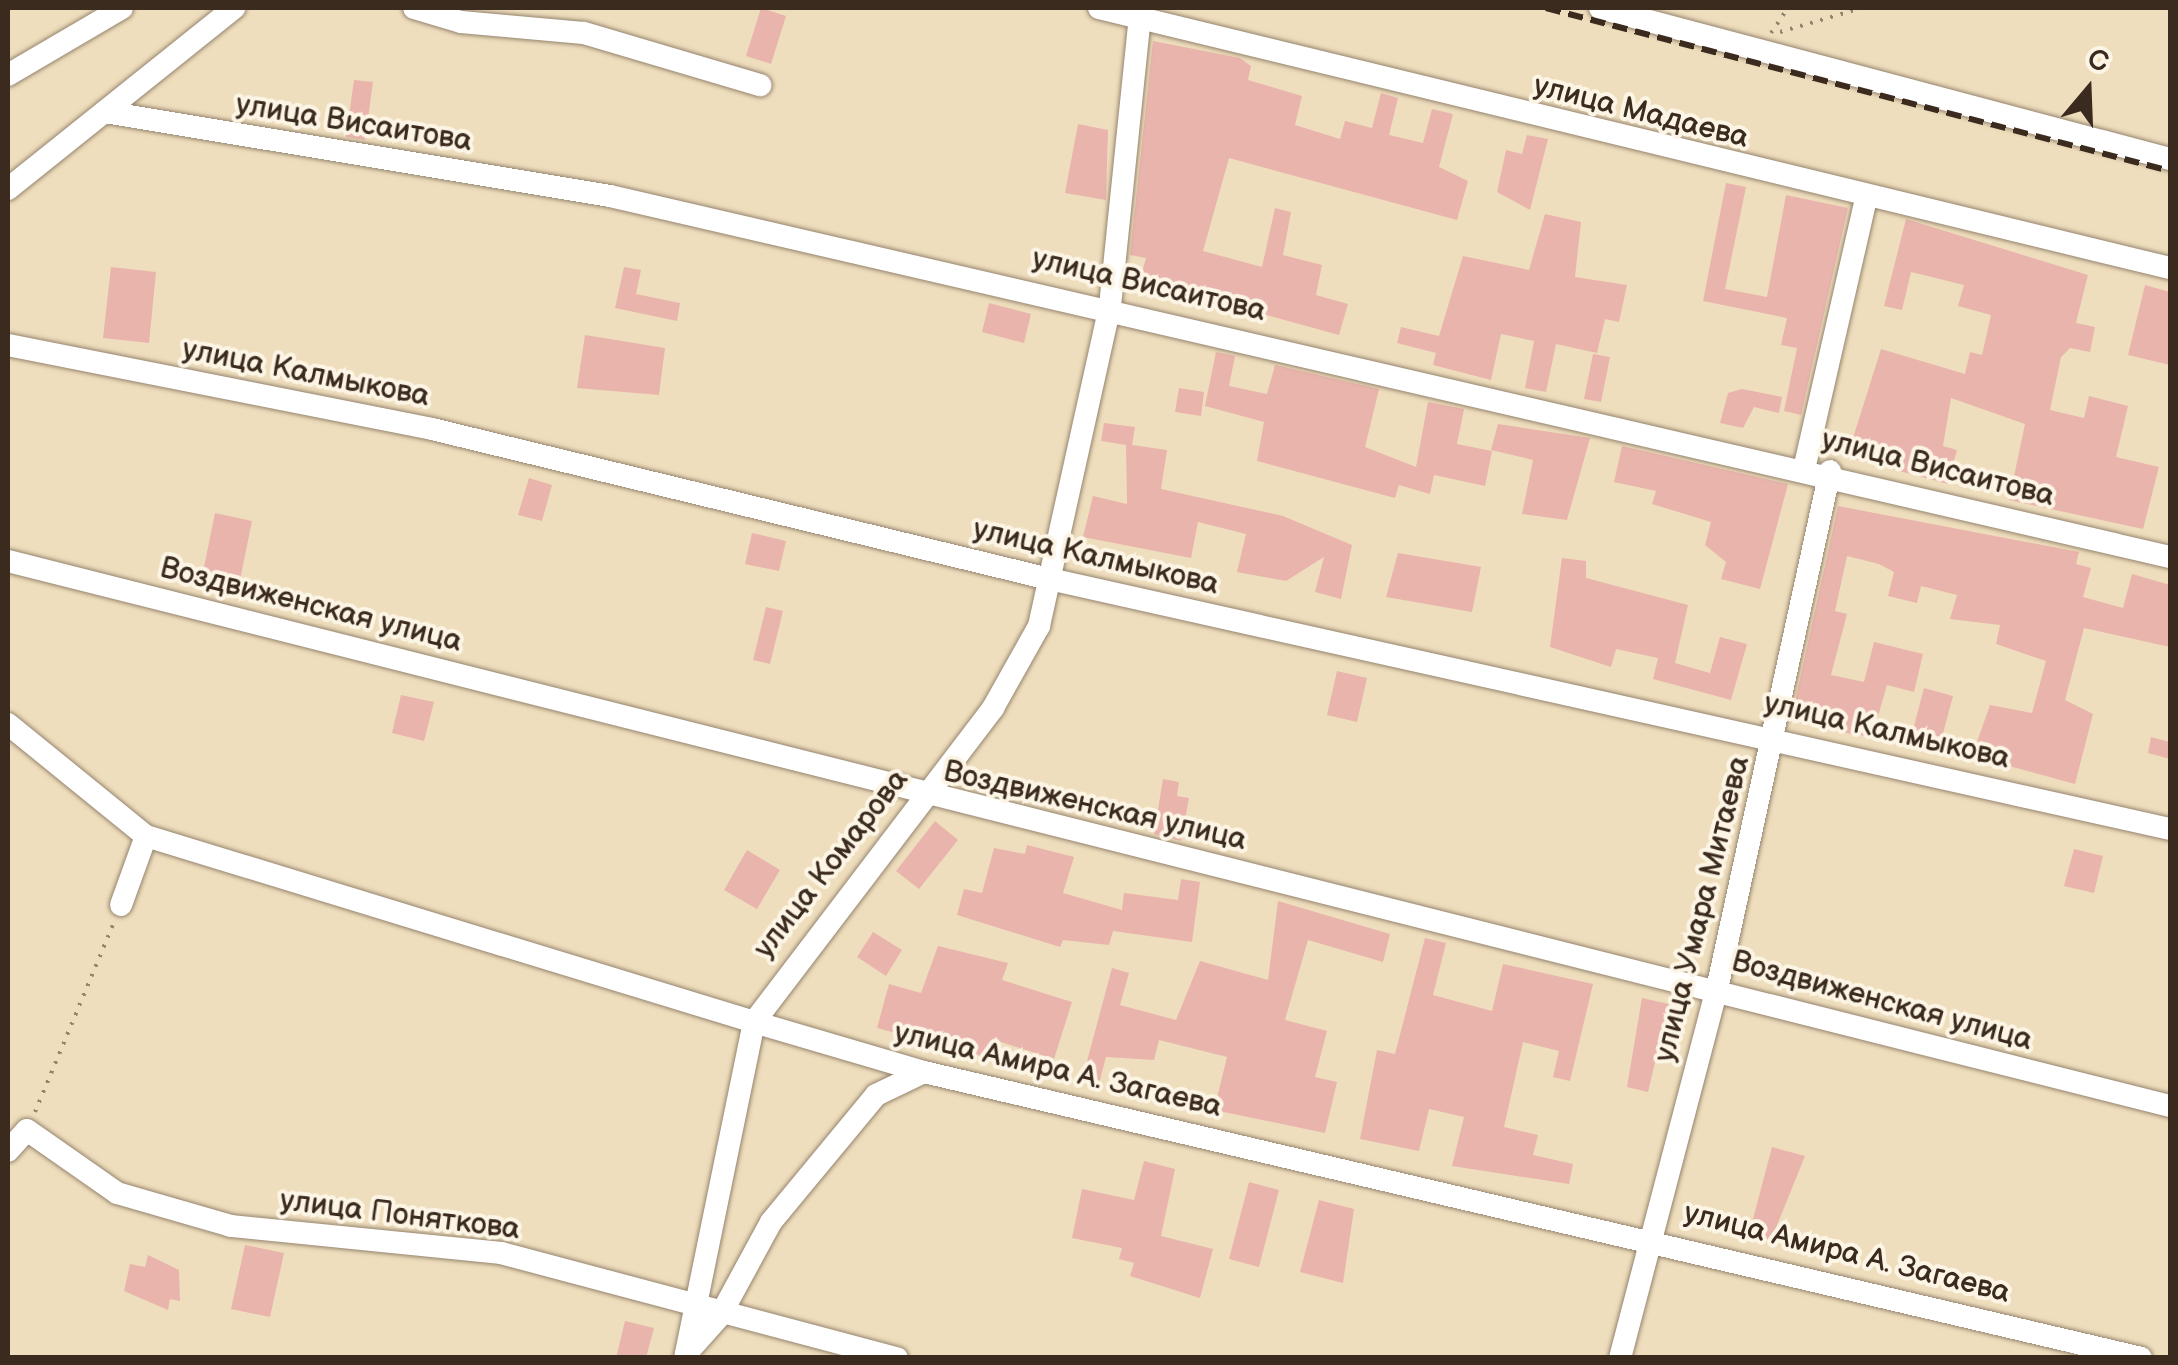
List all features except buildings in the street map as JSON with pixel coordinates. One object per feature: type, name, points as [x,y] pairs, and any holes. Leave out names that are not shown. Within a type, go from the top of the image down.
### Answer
[{"type":"street","points":[[8,75],[122,8]]},
{"type":"street","points":[[8,190],[234,8]]},
{"type":"street","points":[[414,8],[461,22],[584,32],[760,85]]},
{"type":"street","name":"улица Мадаева","points":[[1098,8],[1866,198],[2170,268]]},
{"type":"street","points":[[1600,8],[2170,158]]},
{"type":"street","name":"улица Комарова","points":[[685,1356],[754,1022],[1002,692],[1039,626],[1045,578],[1110,306],[1140,18]]},
{"type":"street","name":"улица Висаитова","points":[[106,112],[610,196],[1830,471],[2170,557]]},
{"type":"street","points":[[1805,466],[1866,198]]},
{"type":"street","name":"улица Калмыкова","points":[[8,345],[432,429],[1045,578],[1775,734],[2170,829]]},
{"type":"street","name":"улица Умара Митаева","points":[[1620,1358],[1648,1235],[1717,988],[1830,471]]},
{"type":"street","name":"Воздвиженская улица","points":[[8,562],[656,720],[921,797],[1717,988],[2170,1106]]},
{"type":"street","name":"улица Амира А. Загаева","points":[[8,724],[146,836],[754,1022],[924,1072],[1648,1235],[2141,1358]]},
{"type":"street","points":[[121,905],[146,836]]},
{"type":"street","points":[[685,1356],[720,1316],[771,1222],[876,1095],[924,1072]]},
{"type":"street","points":[[8,1151],[27,1130]]},
{"type":"street","name":"улица Поняткова","points":[[27,1130],[117,1192],[230,1226],[500,1253],[720,1316],[898,1358]]},
{"type":"path","points":[[1788,8],[1769,36],[1862,8]]},
{"type":"path","points":[[27,1130],[121,905]]},
{"type":"railway","points":[[1546,8],[2170,171]]}]
